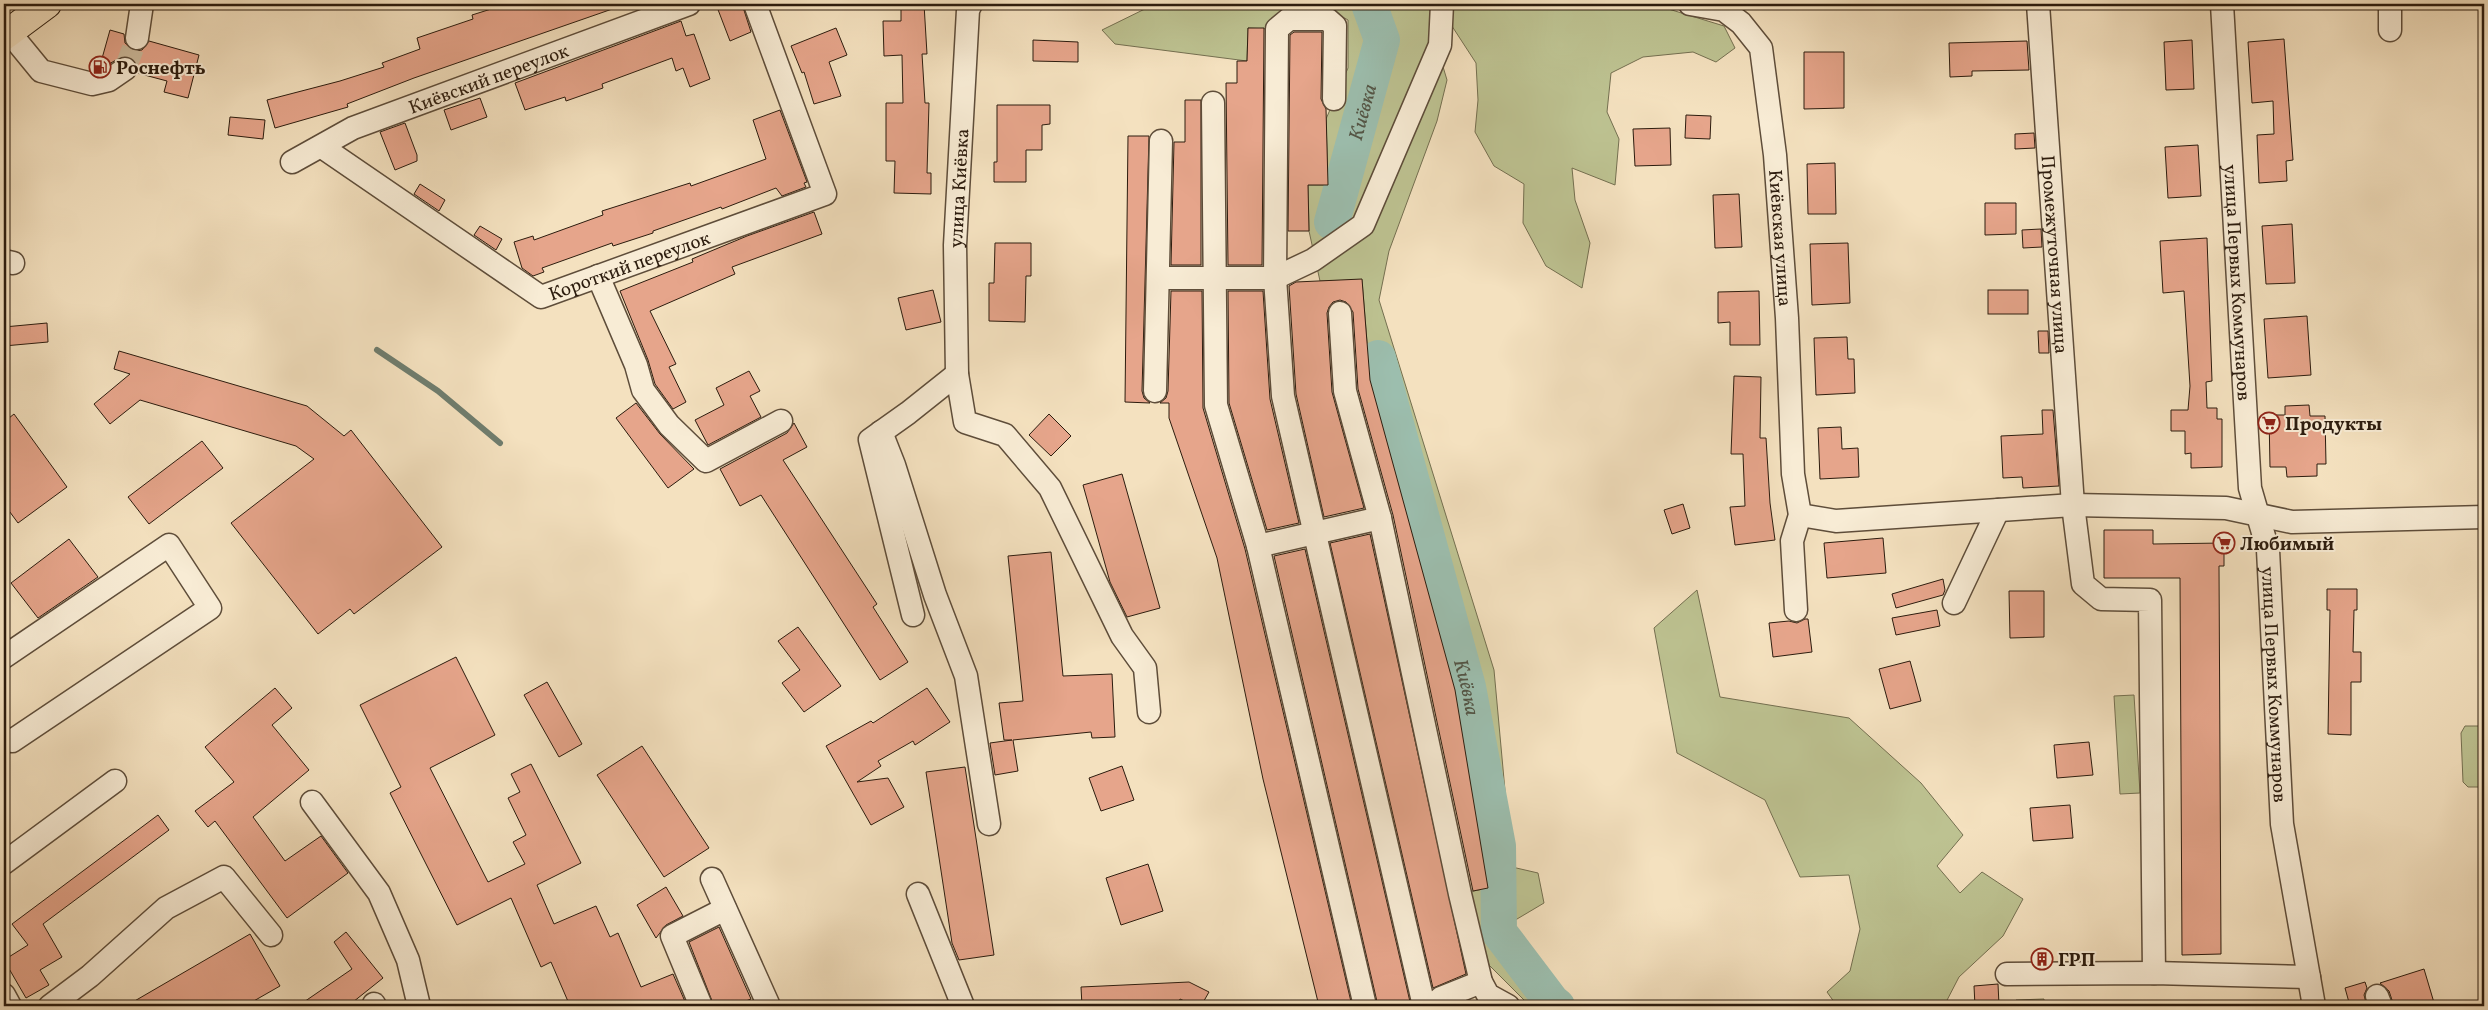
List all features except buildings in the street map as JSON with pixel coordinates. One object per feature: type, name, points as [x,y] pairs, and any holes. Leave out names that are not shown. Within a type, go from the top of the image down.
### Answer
[{"type":"main road","points":[[5,28],[48,4]]},
{"type":"street","points":[[136,38],[142,4]]},
{"type":"street","name":"Киёвский переулок","points":[[292,162],[322,147],[353,128],[690,4]]},
{"type":"street","name":"Короткий переулок","points":[[322,147],[541,297],[825,194],[755,4]]},
{"type":"street","name":"улица Киёвка","points":[[970,4],[968,10],[955,245],[957,374],[965,422],[1005,435],[1050,488],[1122,636],[1145,668],[1149,712]]},
{"type":"street","points":[[1158,278],[1275,278],[1314,260],[1362,226],[1440,45],[1442,4]]},
{"type":"street","name":"Киёвская улица","points":[[1690,4],[1724,10],[1741,24],[1761,48],[1775,155],[1787,318],[1793,474],[1800,515]]},
{"type":"street","name":"Промежуточная улица","points":[[2038,4],[2073,505],[2083,584],[2101,599],[2150,600],[2154,973]]},
{"type":"street","name":"улица Первых Коммунаров","points":[[2222,4],[2250,488],[2268,550],[2282,824],[2314,1006]]},
{"type":"street","points":[[2390,4],[2390,30]]},
{"type":"street","points":[[1334,99],[1335,26],[1327,20],[1289,20],[1277,28],[1275,278],[1283,396],[1424,1006]]},
{"type":"street","points":[[5,28],[41,71],[92,84],[110,80],[125,69]]},
{"type":"street","points":[[1213,103],[1216,405],[1258,546],[1365,1006]]},
{"type":"street","points":[[1154,391],[1161,140]]},
{"type":"street","points":[[598,276],[636,365],[643,390],[670,425],[706,461],[781,421]]},
{"type":"street","points":[[1340,314],[1345,391],[1380,518],[1458,885],[1481,982],[1488,995],[1508,1006]]},
{"type":"street","points":[[913,615],[870,440],[957,374]]},
{"type":"street","points":[[881,432],[894,465],[935,595],[966,676],[989,824]]},
{"type":"street","points":[[1796,610],[1792,541],[1800,515],[1836,521],[2073,505],[2226,508],[2292,522],[2484,517]]},
{"type":"street","points":[[1954,603],[1998,510]]},
{"type":"street","points":[[1258,546],[1380,518]]},
{"type":"street","points":[[4,657],[169,545],[210,608],[12,742],[4,738]]},
{"type":"street","points":[[4,863],[115,781]]},
{"type":"street","points":[[312,802],[379,893],[408,960],[419,1006]]},
{"type":"street","points":[[50,1006],[90,976],[166,908],[224,877],[271,935]]},
{"type":"street","points":[[712,879],[769,1006]]},
{"type":"street","points":[[918,894],[963,1006]]},
{"type":"street","points":[[701,1006],[672,936],[726,909]]},
{"type":"street","points":[[2007,974],[2154,973],[2309,977]]},
{"type":"street","points":[[1432,1006],[1440,998],[1481,982]]},
{"type":"street","points":[[4,995],[10,1006]]},
{"type":"green space","points":[[1155,4],[1430,4],[1432,30],[1447,80],[1437,121],[1389,251],[1379,300],[1494,670],[1512,867],[1538,873],[1544,903],[1512,922],[1547,977],[1529,1005],[1489,965],[1469,892],[1488,888],[1455,690],[1370,380],[1362,280],[1320,281],[1309,231],[1308,185],[1328,185],[1326,119],[1348,68],[1348,20],[1330,10],[1268,29],[1248,28],[1247,61],[1115,44],[1102,30]]},
{"type":"green space","points":[[1451,4],[1633,4],[1639,7],[1662,7],[1724,26],[1735,48],[1716,62],[1693,52],[1643,57],[1611,73],[1607,112],[1619,139],[1615,185],[1572,168],[1575,200],[1590,243],[1582,288],[1546,266],[1523,223],[1524,184],[1494,166],[1475,132],[1478,100],[1476,63],[1448,20]]},
{"type":"green space","points":[[1697,590],[1720,697],[1849,718],[1921,783],[1963,835],[1937,866],[1960,893],[1982,872],[2023,899],[2003,936],[1959,977],[1944,1006],[1837,1006],[1827,992],[1850,971],[1860,929],[1849,875],[1800,877],[1765,800],[1677,753],[1654,628]]},
{"type":"green space","points":[[2134,695],[2140,793],[2120,794],[2114,696]]},
{"type":"green space","points":[[2465,726],[2484,726],[2484,787],[2468,787],[2463,782],[2461,733]]},
{"type":"green space","points":[[2044,999],[2044,1006],[2017,1006],[2016,1000]]},
{"type":"waterway","name":"Киёвка","points":[[1332,222],[1382,40],[1369,4]]},
{"type":"waterway","points":[[377,350],[438,391],[500,443]]},
{"type":"waterway","name":"Киёвка","points":[[1378,358],[1468,687],[1498,846],[1499,932],[1557,1006]]},
{"type":"tunnel","points":[[125,69],[137,38]]},
{"type":"place","name":"Роснефть","points":[[100,67]]},
{"type":"place","name":"Продукты","points":[[2269,423]]},
{"type":"place","name":"Любимый","points":[[2224,543]]},
{"type":"place","name":"ГРП","points":[[2042,959]]}]
